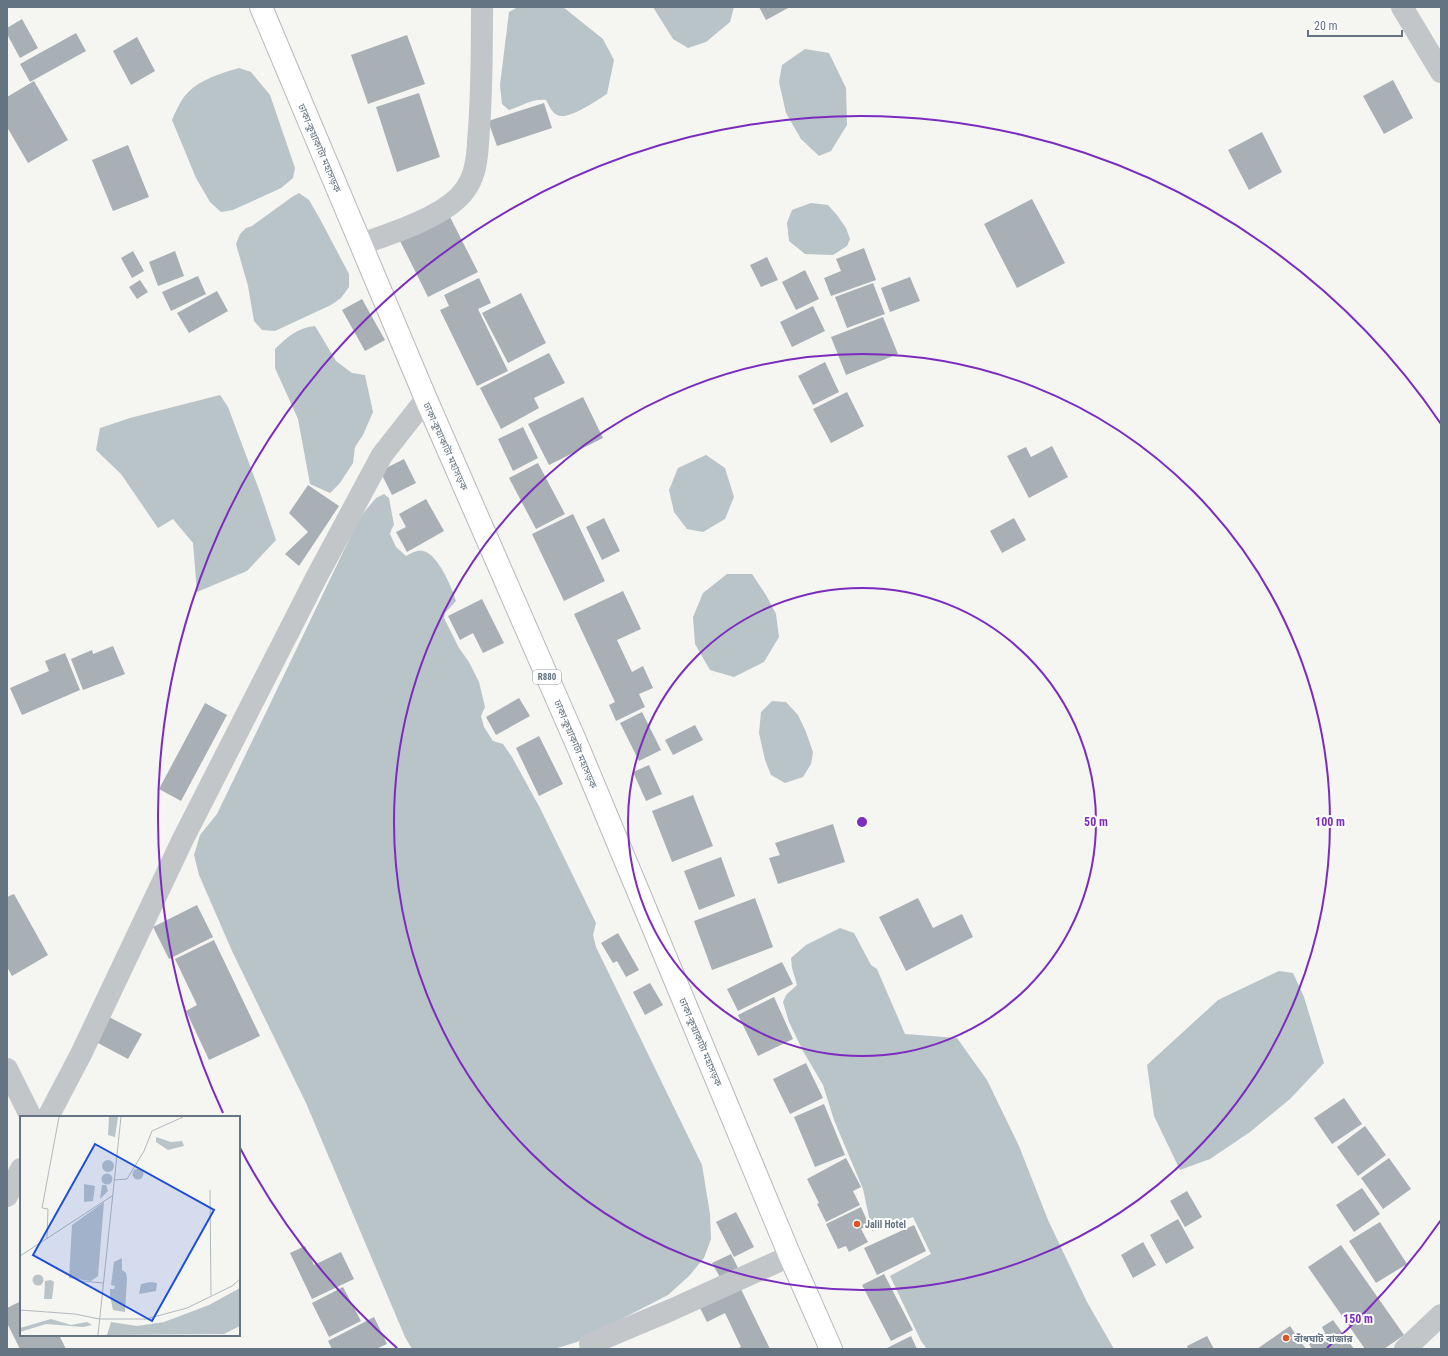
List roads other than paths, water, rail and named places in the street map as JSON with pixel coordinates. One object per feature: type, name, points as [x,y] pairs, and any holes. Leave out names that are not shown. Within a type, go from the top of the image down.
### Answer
[{"type":"main road","name":"ঢাকা-কুয়াকাটা মহাসড়ক","points":[[261,7],[426,399],[578,747],[790,1256],[831,1349]]},
{"type":"street","points":[[361,244],[392,233],[428,217],[459,198],[467,188],[476,163],[482,92],[482,7]]},
{"type":"street","points":[[1402,7],[1441,72]]},
{"type":"street","points":[[49,1116],[81,1054],[183,839],[316,578],[382,455],[426,399]]},
{"type":"street","points":[[7,1069],[30,1116]]},
{"type":"street","points":[[7,1196],[20,1171]]},
{"type":"street","points":[[590,1344],[678,1307],[790,1256]]},
{"type":"street","points":[[1405,1349],[1441,1314]]},
{"type":"place","name":"Jalil Hotel","points":[[857,1224]]},
{"type":"place","name":"বাঁধঘাট বাজার","points":[[1286,1338]]}]
